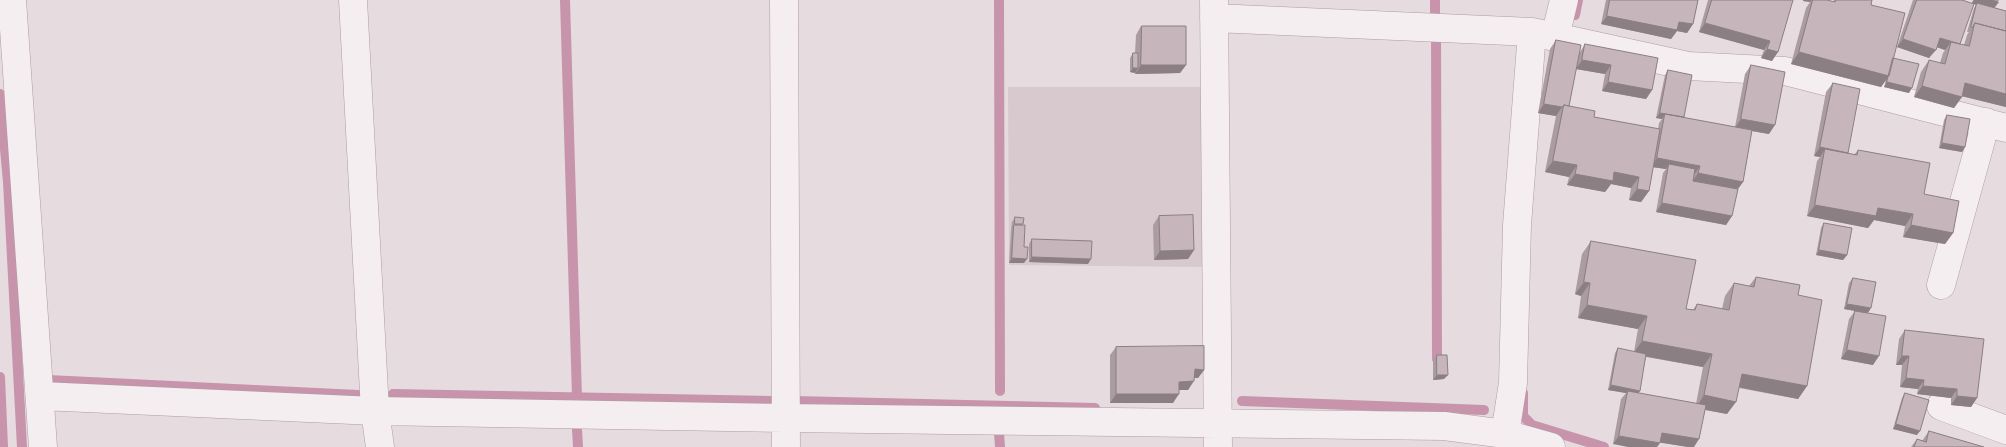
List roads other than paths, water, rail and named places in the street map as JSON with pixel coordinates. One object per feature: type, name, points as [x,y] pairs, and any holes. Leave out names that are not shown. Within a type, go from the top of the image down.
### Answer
[{"type":"street","points":[[12,0],[41,396],[43,447]]},
{"type":"street","points":[[353,0],[375,411],[380,447]]},
{"type":"street","points":[[784,0],[784,418],[786,447]]},
{"type":"street","points":[[1505,434],[1513,383],[1517,225],[1544,34],[1564,0]]},
{"type":"street","points":[[1218,435],[1214,9],[1544,34],[1688,66],[1785,71],[1996,125],[1941,285]]},
{"type":"street","points":[[41,396],[375,411],[784,418],[1218,435],[1444,437],[1505,434],[1551,447]]},
{"type":"street","points":[[1941,406],[2006,430]]},
{"type":"waterway","points":[[565,0],[577,397]]},
{"type":"waterway","points":[[999,0],[1000,391]]},
{"type":"waterway","points":[[1435,0],[1435,14]]},
{"type":"waterway","points":[[1575,15],[1578,0]]},
{"type":"waterway","points":[[1436,31],[1437,359]]},
{"type":"waterway","points":[[0,94],[8,182],[22,447]]},
{"type":"waterway","points":[[0,377],[3,447]]},
{"type":"waterway","points":[[48,380],[358,395]]},
{"type":"waterway","points":[[1523,393],[1523,416],[1532,425],[1604,447]]},
{"type":"waterway","points":[[393,394],[773,401]]},
{"type":"waterway","points":[[794,401],[1095,408]]},
{"type":"waterway","points":[[1242,401],[1484,410]]},
{"type":"waterway","points":[[577,429],[578,447]]},
{"type":"waterway","points":[[999,433],[1000,447]]}]
